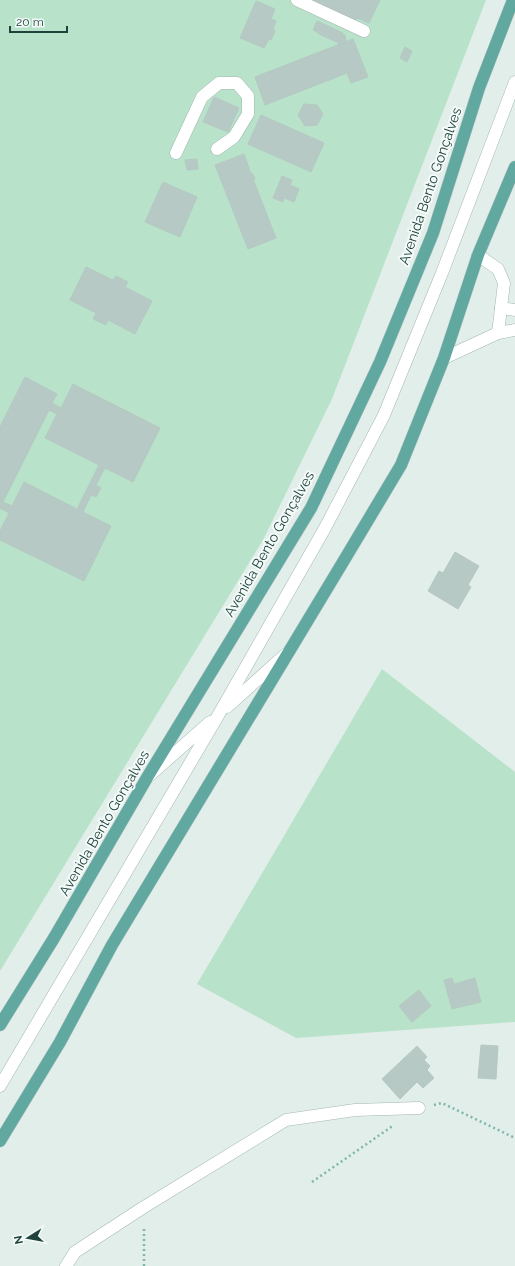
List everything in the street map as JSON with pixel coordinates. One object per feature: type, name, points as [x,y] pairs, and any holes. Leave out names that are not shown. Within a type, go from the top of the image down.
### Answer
[{"type":"main road","name":"Avenida Bento Gonçalves","points":[[0,1025],[54,938],[148,776],[311,508],[380,362],[432,233],[479,88],[513,0]]},
{"type":"main road","points":[[0,1141],[60,1042],[112,946],[401,464],[444,358],[478,255],[515,167]]},
{"type":"street","points":[[297,0],[364,31]]},
{"type":"street","points":[[0,1086],[219,714],[325,528],[384,415],[442,273],[515,82]]},
{"type":"street","points":[[176,153],[202,97],[219,83],[237,83],[248,96],[248,114],[234,137],[217,149]]},
{"type":"street","points":[[478,255],[498,269],[509,284],[501,308],[498,333]]},
{"type":"street","points":[[501,308],[515,310]]},
{"type":"street","points":[[444,358],[498,333],[515,330]]},
{"type":"street","points":[[148,776],[290,651]]},
{"type":"street","points":[[66,1266],[75,1252],[144,1207],[286,1120],[355,1110],[419,1108]]},
{"type":"path","points":[[312,1182],[419,1108],[442,1103],[515,1138]]},
{"type":"path","points":[[144,1207],[144,1266]]},
{"type":"green space","points":[[0,0],[486,0],[332,399],[263,540],[0,971]]},
{"type":"green space","points":[[382,669],[515,772],[515,1022],[296,1038],[197,984]]},
{"type":"building","points":[[310,0],[380,0],[369,23],[357,18],[355,21]]},
{"type":"building","points":[[256,1],[275,9],[271,19],[276,21],[273,30],[275,31],[271,40],[269,39],[264,48],[240,38]]},
{"type":"building","points":[[317,21],[343,33],[343,35],[345,35],[346,42],[337,45],[339,43],[313,30]]},
{"type":"building","points":[[353,39],[368,77],[351,83],[347,73],[265,105],[255,77]]},
{"type":"building","points":[[405,47],[412,51],[407,62],[400,58]]},
{"type":"building","points":[[214,97],[239,108],[228,132],[203,122]]},
{"type":"building","points":[[304,104],[317,105],[323,114],[317,125],[305,126],[298,115]]},
{"type":"building","points":[[261,115],[324,143],[311,172],[248,144]]},
{"type":"building","points":[[244,154],[251,174],[252,173],[255,179],[253,179],[276,238],[248,249],[215,165]]},
{"type":"building","points":[[197,159],[198,169],[187,170],[185,160]]},
{"type":"building","points":[[282,176],[292,180],[290,185],[299,189],[294,202],[284,198],[283,202],[273,198]]},
{"type":"building","points":[[163,182],[197,197],[180,237],[145,222]]},
{"type":"building","points":[[86,267],[113,280],[116,276],[128,282],[125,287],[152,301],[135,334],[108,320],[106,325],[93,319],[96,313],[70,300]]},
{"type":"building","points":[[25,377],[57,394],[52,403],[61,408],[73,384],[160,428],[133,482],[105,468],[96,485],[101,488],[96,497],[91,495],[83,512],[111,526],[84,581],[0,540],[0,531],[9,513],[0,508],[0,427]],"holes":[[[49,410],[57,414],[45,438],[99,465],[77,509],[24,482],[12,506],[3,502]]]},
{"type":"building","points":[[455,552],[479,566],[468,585],[471,587],[458,609],[428,591],[439,571],[443,573]]},
{"type":"building","points":[[452,978],[454,984],[475,978],[481,1002],[452,1009],[444,980]]},
{"type":"building","points":[[419,990],[431,1006],[412,1022],[399,1006]]},
{"type":"building","points":[[481,1045],[498,1046],[496,1079],[478,1078]]},
{"type":"building","points":[[417,1046],[427,1057],[424,1060],[430,1066],[427,1070],[434,1078],[423,1088],[417,1082],[400,1099],[382,1079]]}]
